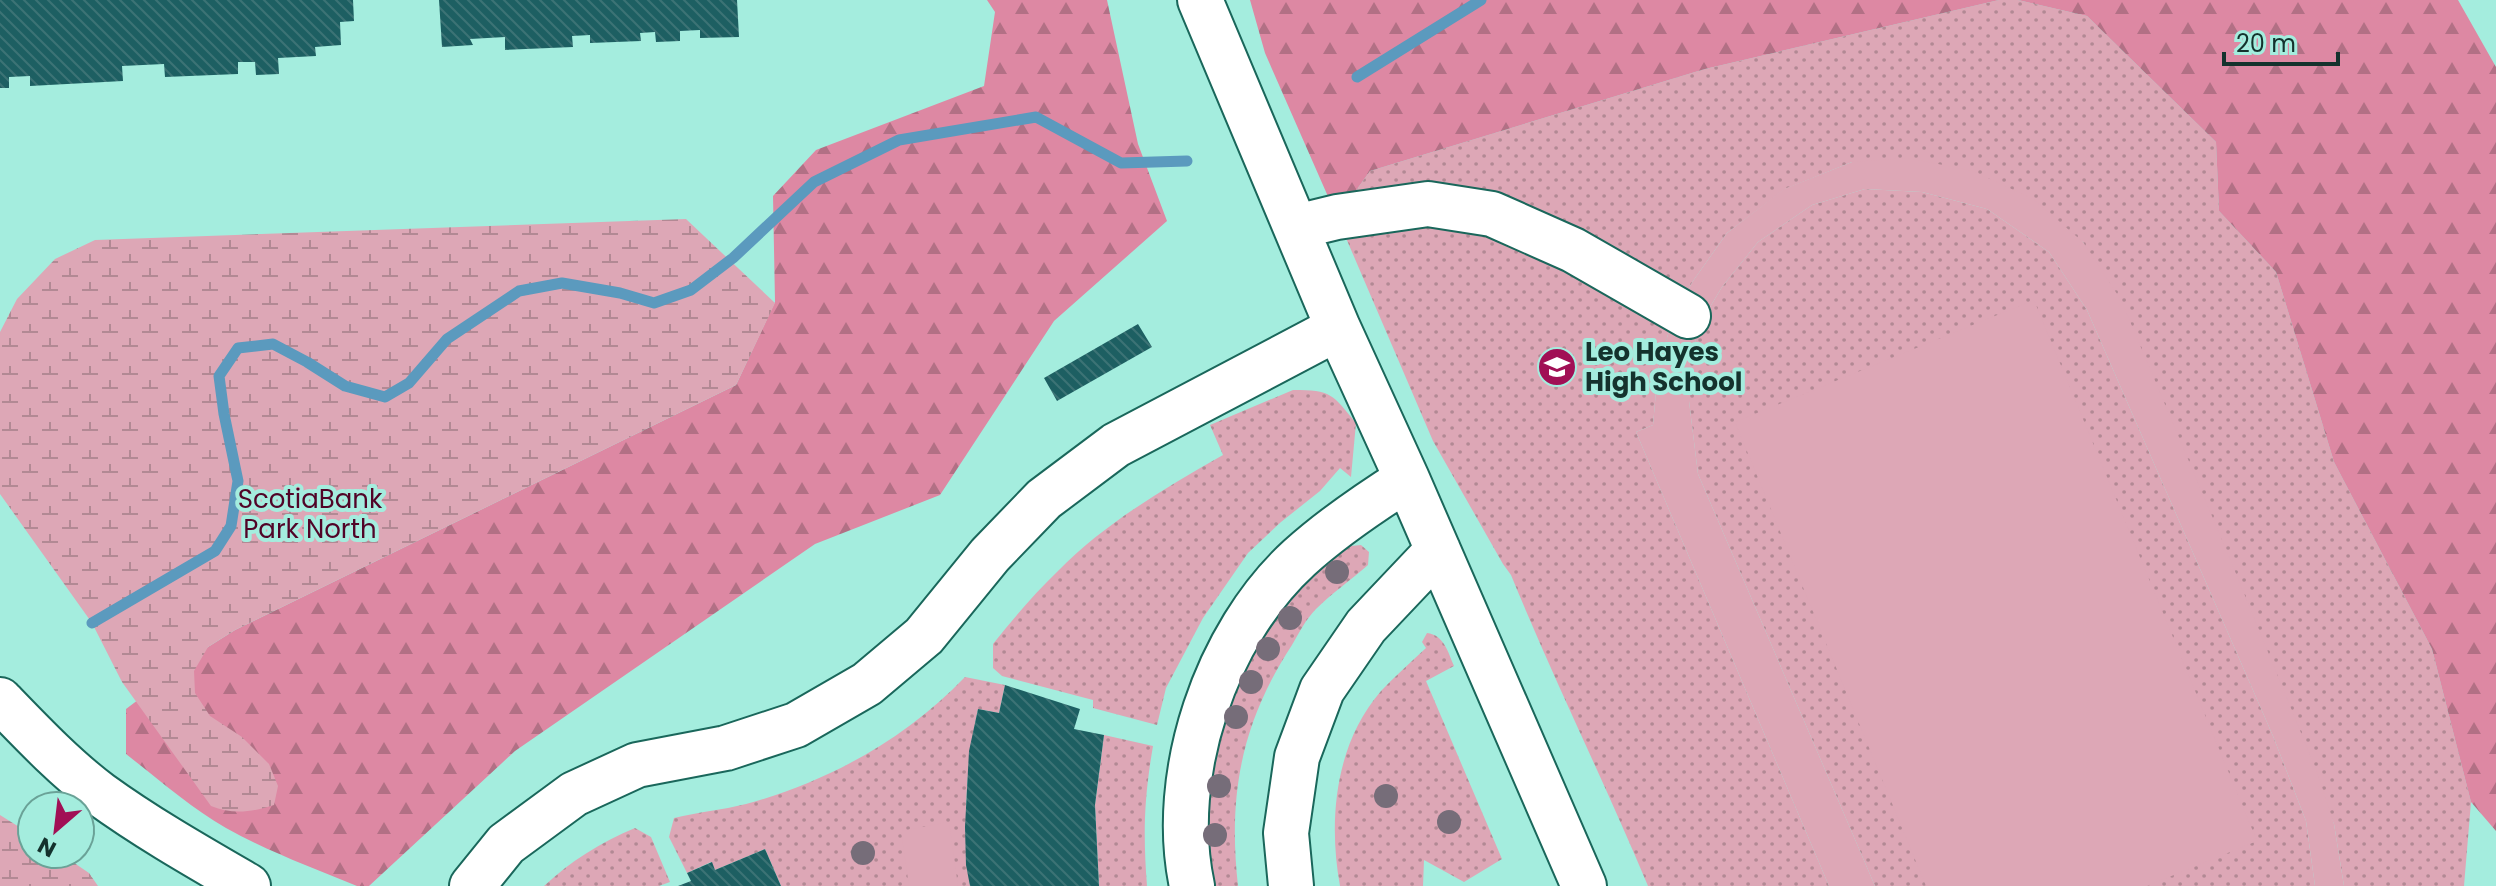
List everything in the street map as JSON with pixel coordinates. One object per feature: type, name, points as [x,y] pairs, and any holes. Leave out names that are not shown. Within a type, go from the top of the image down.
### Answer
[{"type":"street","points":[[1200,0],[1338,328],[1584,886]]},
{"type":"street","points":[[1296,227],[1337,217],[1428,204],[1492,214],[1573,250],[1688,316]]},
{"type":"street","points":[[472,886],[506,844],[574,794],[637,765],[726,748],[796,725],[867,684],[924,636],[990,555],[1044,499],[1116,445],[1338,328]]},
{"type":"street","points":[[1192,886],[1185,817],[1194,745],[1218,675],[1251,613],[1297,559],[1350,516],[1407,479]]},
{"type":"street","points":[[1291,886],[1286,833],[1297,757],[1322,690],[1366,626],[1438,550]]},
{"type":"street","points":[[0,700],[99,792],[177,845],[248,886]]},
{"type":"green space","points":[[987,0],[1107,0],[1138,144],[1167,221],[1054,321],[940,495],[815,544],[515,751],[369,886],[357,886],[307,866],[226,828],[126,754],[126,709],[235,630],[736,385],[775,302],[773,196],[816,150],[984,86],[995,12]]},
{"type":"green space","points":[[1250,0],[1999,0],[1705,69],[1370,171],[1337,217],[1265,53]]},
{"type":"green space","points":[[1999,0],[2018,0],[2087,16],[2216,142],[2219,211],[2276,272],[2334,462],[2432,649],[2471,802],[2464,886],[2344,886],[2334,824],[2083,242],[1852,162],[1785,189],[1727,233],[1693,281],[1673,317],[1658,369],[1653,425],[1636,432],[1829,886],[1648,886],[1511,575],[1433,441],[1337,217],[1370,171],[1705,69]]},
{"type":"green space","points":[[2018,0],[2458,0],[2496,67],[2496,831],[2471,802],[2432,649],[2334,462],[2276,272],[2219,211],[2216,142],[2087,16]]},
{"type":"green space","points":[[1908,158],[1973,171],[2033,199],[2083,242],[2121,300],[2317,772],[2334,824],[2344,886],[2315,886],[2306,821],[2273,736],[2087,310],[2049,252],[1987,209],[1922,192],[1865,189],[1812,205],[1758,242],[1722,287],[1701,322],[1689,363],[1689,401],[1698,474],[1875,886],[1829,886],[1636,432],[1653,425],[1658,369],[1673,317],[1693,281],[1727,233],[1784,189],[1852,162]]},
{"type":"green space","points":[[1865,189],[1922,192],[1987,209],[2049,252],[2087,310],[2273,736],[2306,821],[2315,886],[1875,886],[1698,474],[1689,401],[1689,363],[1701,322],[1722,287],[1758,242],[1812,205]]},
{"type":"green space","name":"ScotiaBank Park North","points":[[686,219],[775,303],[736,385],[235,630],[208,647],[194,671],[195,693],[210,716],[242,737],[269,764],[278,786],[274,805],[242,812],[211,806],[122,682],[92,623],[0,494],[0,332],[17,299],[55,259],[95,240]]},
{"type":"green space","points":[[2034,300],[2257,841],[2147,886],[1926,886],[1735,422]]},
{"type":"green space","points":[[1293,390],[1316,391],[1330,396],[1356,423],[1351,477],[1340,468],[1320,491],[1248,553],[1203,618],[1166,688],[1157,725],[1093,708],[1093,700],[1002,676],[993,668],[993,644],[1032,598],[1076,554],[1136,507],[1223,455],[1210,425]]},
{"type":"green space","points":[[1361,545],[1369,552],[1368,565],[1328,597],[1309,617],[1261,703],[1242,761],[1237,790],[1235,853],[1238,886],[1209,886],[1205,852],[1207,775],[1227,705],[1256,646],[1295,595],[1329,562],[1351,546]]},
{"type":"green space","points":[[1427,633],[1438,637],[1454,666],[1426,681],[1502,859],[1464,882],[1424,860],[1423,886],[1340,886],[1336,861],[1336,809],[1345,759],[1366,712],[1381,691],[1426,648],[1422,642]]},
{"type":"green space","points":[[965,677],[1005,685],[999,713],[978,709],[970,754],[966,842],[970,886],[781,886],[765,849],[715,870],[711,862],[687,873],[669,837],[674,818],[777,795],[836,770],[892,738]]},
{"type":"green space","points":[[1104,735],[1153,746],[1145,816],[1147,886],[1099,886],[1095,805]]},
{"type":"green space","points":[[0,815],[16,825],[16,870],[85,870],[98,886],[0,886]]},
{"type":"green space","points":[[949,822],[958,886],[909,886],[901,831]]},
{"type":"green space","points":[[635,828],[651,837],[670,882],[659,886],[544,886],[587,853]]},
{"type":"building","points":[[0,0],[353,0],[354,21],[340,22],[341,45],[315,47],[316,56],[278,58],[279,74],[256,75],[255,62],[238,62],[238,74],[165,77],[164,64],[122,66],[123,81],[30,86],[30,76],[9,77],[9,88],[0,88]]},
{"type":"building","points":[[439,0],[737,0],[739,37],[700,38],[700,30],[680,31],[680,41],[656,42],[655,32],[640,33],[641,41],[590,43],[590,35],[572,36],[573,47],[505,50],[505,37],[470,39],[473,45],[442,47]]},
{"type":"building","points":[[1138,324],[1152,347],[1057,401],[1044,378]]},
{"type":"building","points":[[1005,685],[1080,709],[1074,729],[1104,735],[1095,805],[1099,886],[970,886],[965,827],[969,751],[978,709],[999,713]]},
{"type":"building","points":[[765,849],[781,886],[678,886],[691,881],[687,873],[712,862],[715,870]]},
{"type":"waterway","points":[[1357,77],[1481,0]]},
{"type":"waterway","points":[[92,623],[215,551],[231,526],[238,481],[219,376],[238,348],[273,344],[345,386],[385,397],[409,383],[447,339],[519,291],[562,283],[620,293],[654,303],[691,290],[733,258],[814,182],[899,140],[1036,117],[1121,163],[1187,161]]},
{"type":"place","name":"Leo Hayes High School","points":[[1557,367]]}]
